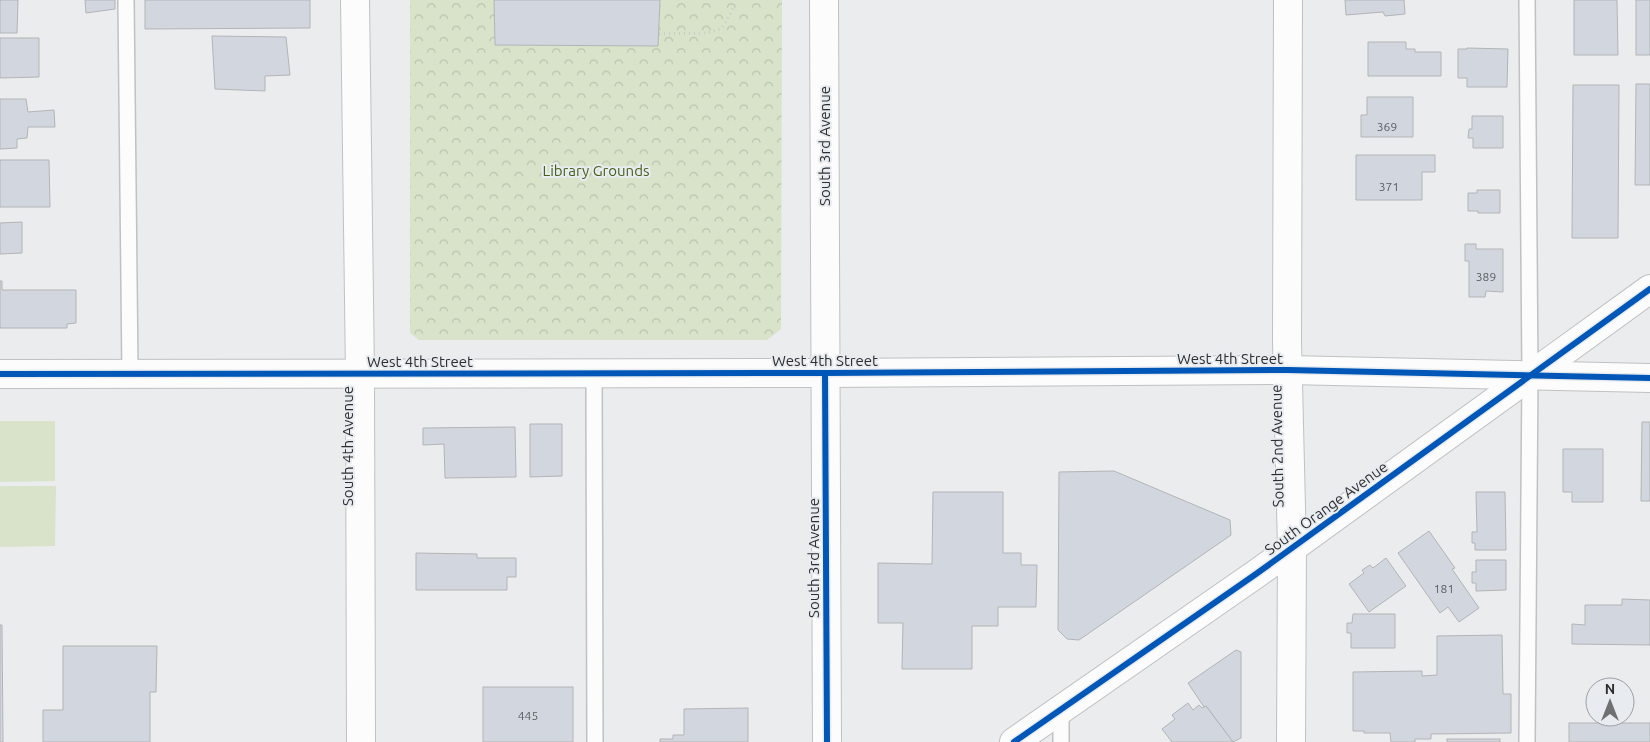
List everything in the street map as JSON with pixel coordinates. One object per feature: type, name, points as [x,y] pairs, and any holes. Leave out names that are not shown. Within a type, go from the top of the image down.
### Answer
[{"type":"street","name":"South 4th Avenue","points":[[355,0],[360,374],[361,742]]},
{"type":"street","name":"South 3rd Avenue","points":[[824,0],[826,742]]},
{"type":"street","name":"South 2nd Avenue","points":[[1288,0],[1288,370],[1292,549],[1291,742]]},
{"type":"street","name":"South Orange Avenue","points":[[1014,742],[1292,549],[1650,289]]},
{"type":"street","name":"West 4th Street","points":[[0,374],[594,374],[1288,370],[1650,378]]},
{"type":"lane","points":[[126,0],[130,374]]},
{"type":"lane","points":[[1526,0],[1530,375],[1527,742]]},
{"type":"lane","points":[[594,374],[595,742]]},
{"type":"lane","points":[[1061,709],[1061,742]]},
{"type":"path","points":[[659,34],[706,33],[721,28],[732,11],[735,0]]},
{"type":"green space","name":"Library Grounds","points":[[410,0],[782,0],[781,329],[767,340],[419,340],[410,333]]},
{"type":"green space","points":[[0,421],[55,421],[55,481],[0,482]]},
{"type":"green space","points":[[0,486],[56,486],[55,546],[0,547]]},
{"type":"building","points":[[0,0],[18,0],[17,33],[0,33]]},
{"type":"building","points":[[85,0],[115,0],[115,9],[86,13]]},
{"type":"building","points":[[145,0],[310,0],[310,28],[145,29]]},
{"type":"building","points":[[494,0],[660,0],[658,46],[495,45]]},
{"type":"building","points":[[1345,0],[1404,0],[1405,14],[1385,16],[1383,12],[1346,15]]},
{"type":"building","points":[[1574,0],[1617,0],[1618,55],[1574,55]]},
{"type":"building","points":[[1636,0],[1650,0],[1650,55],[1636,55]]},
{"type":"building","points":[[212,36],[286,37],[290,75],[265,76],[265,91],[215,89]]},
{"type":"building","points":[[0,38],[39,38],[39,77],[0,78]]},
{"type":"building","points":[[1368,42],[1406,42],[1406,49],[1415,49],[1415,52],[1441,52],[1441,76],[1368,76]]},
{"type":"building","points":[[1458,49],[1508,49],[1507,87],[1467,87],[1467,78],[1458,78]]},
{"type":"building","points":[[1636,84],[1650,84],[1650,185],[1635,185]]},
{"type":"building","points":[[1573,85],[1619,85],[1618,238],[1572,238]]},
{"type":"building","points":[[1367,97],[1413,97],[1413,137],[1361,137],[1361,115],[1367,115]]},
{"type":"building","points":[[0,99],[26,99],[28,112],[54,110],[55,127],[28,127],[27,138],[17,139],[17,148],[0,149]]},
{"type":"building","points":[[1472,116],[1503,116],[1503,148],[1473,148],[1473,138],[1468,138],[1469,129],[1472,129]]},
{"type":"building","points":[[1356,155],[1435,155],[1435,172],[1422,172],[1422,200],[1356,200]]},
{"type":"building","points":[[0,160],[49,160],[50,207],[0,207]]},
{"type":"building","points":[[1477,190],[1500,190],[1500,213],[1468,211],[1468,193],[1477,193]]},
{"type":"building","points":[[22,222],[22,253],[0,254],[0,223]]},
{"type":"building","points":[[1465,244],[1476,244],[1476,249],[1503,249],[1503,292],[1486,291],[1485,297],[1469,297],[1469,261],[1465,261]]},
{"type":"building","points":[[0,281],[2,281],[2,290],[76,290],[76,323],[67,324],[67,328],[0,328]]},
{"type":"building","points":[[1642,422],[1650,422],[1650,501],[1641,501]]},
{"type":"building","points":[[530,424],[562,424],[562,476],[530,477]]},
{"type":"building","points":[[515,427],[516,477],[445,478],[444,444],[423,445],[423,428]]},
{"type":"building","points":[[1563,449],[1603,449],[1603,502],[1572,502],[1572,492],[1563,492]]},
{"type":"building","points":[[1114,471],[1230,520],[1231,535],[1079,640],[1067,639],[1058,630],[1059,472]]},
{"type":"building","points":[[933,492],[1003,492],[1003,553],[1021,553],[1021,565],[1037,565],[1036,607],[998,607],[998,626],[972,626],[972,669],[902,669],[903,623],[878,623],[878,563],[932,564]]},
{"type":"building","points":[[1476,492],[1505,492],[1506,550],[1475,550],[1475,543],[1472,543],[1472,532],[1477,532]]},
{"type":"building","points":[[1429,531],[1455,568],[1452,569],[1479,608],[1459,622],[1448,607],[1440,613],[1398,553]]},
{"type":"building","points":[[416,553],[477,554],[477,558],[516,558],[516,577],[507,577],[507,590],[416,590]]},
{"type":"building","points":[[1386,558],[1406,586],[1369,612],[1349,584],[1364,573],[1362,570],[1370,565],[1373,568]]},
{"type":"building","points":[[1476,560],[1506,560],[1506,590],[1476,591],[1476,583],[1472,583],[1472,572],[1476,572]]},
{"type":"building","points":[[1622,599],[1650,600],[1650,645],[1572,644],[1572,624],[1585,625],[1585,605],[1622,605]]},
{"type":"building","points":[[1353,614],[1395,614],[1395,648],[1351,648],[1351,633],[1347,633],[1347,623],[1352,623]]},
{"type":"building","points":[[0,625],[2,625],[3,742],[0,742]]},
{"type":"building","points":[[1502,635],[1503,694],[1511,694],[1511,733],[1431,734],[1431,739],[1415,739],[1415,742],[1391,742],[1390,733],[1353,731],[1353,672],[1422,671],[1422,676],[1437,675],[1437,636]]},
{"type":"building","points":[[63,646],[157,646],[156,692],[150,692],[150,742],[43,742],[43,710],[63,710]]},
{"type":"building","points":[[1236,650],[1241,652],[1241,738],[1233,742],[1206,706],[1204,707],[1188,683]]},
{"type":"building","points":[[483,687],[573,687],[573,742],[483,742]]},
{"type":"building","points":[[1188,703],[1193,710],[1199,705],[1202,708],[1206,706],[1233,742],[1172,742],[1162,729],[1175,719],[1172,715]]},
{"type":"building","points":[[748,708],[748,742],[660,742],[660,739],[673,739],[673,735],[684,735],[684,709]]},
{"type":"building","points":[[1569,723],[1585,723],[1585,727],[1635,727],[1635,723],[1650,723],[1650,742],[1569,742]]},
{"type":"building","points":[[1447,739],[1500,739],[1500,742],[1447,742]]},
{"type":"cycle path","points":[[1014,742],[1256,574],[1650,289]]},
{"type":"cycle path","points":[[0,374],[825,373],[1288,370],[1650,378]]},
{"type":"cycle path","points":[[825,373],[827,742]]}]
